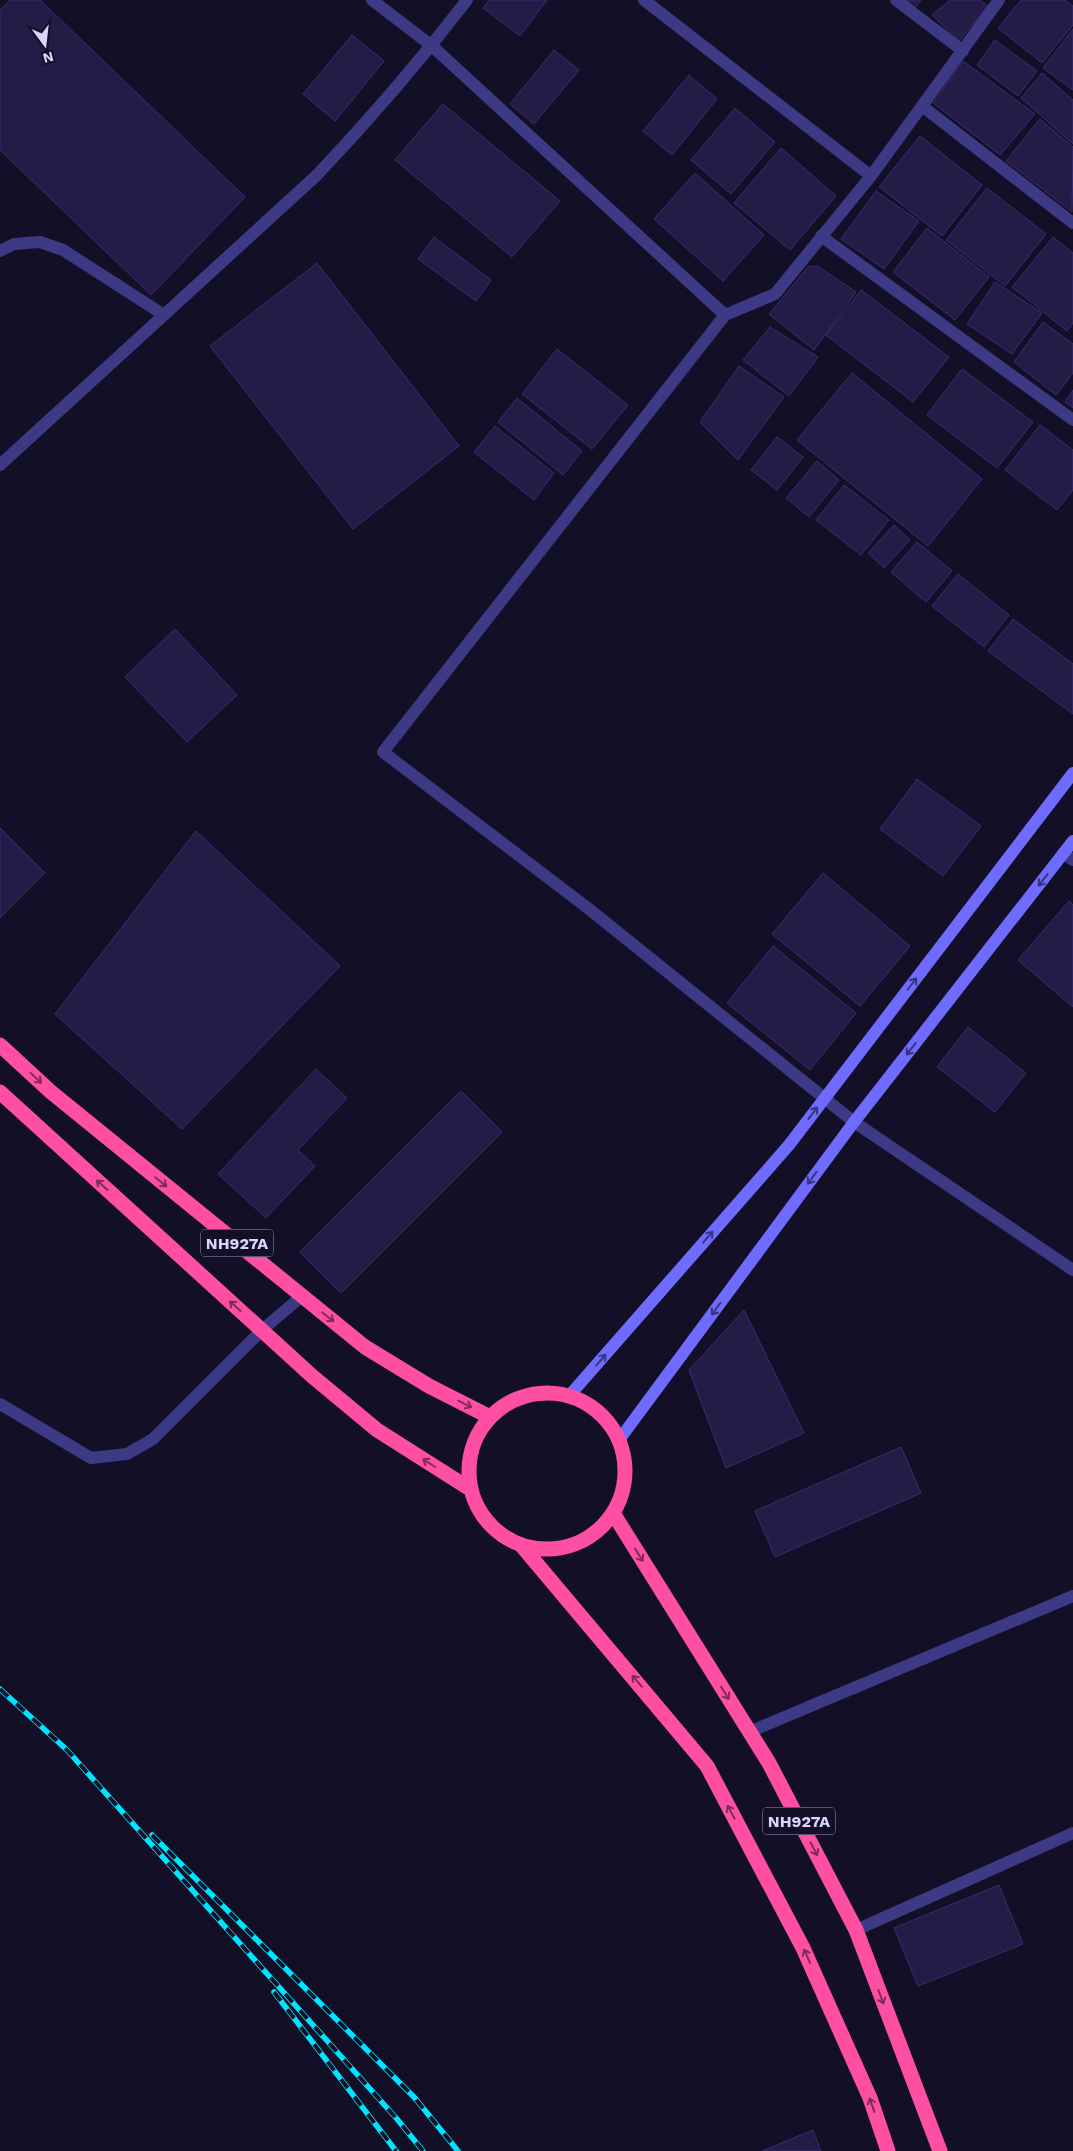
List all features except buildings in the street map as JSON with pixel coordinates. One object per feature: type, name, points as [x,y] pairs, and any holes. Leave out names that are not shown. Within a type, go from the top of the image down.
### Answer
[{"type":"highway","name":"NH927A","points":[[0,1045],[51,1092],[365,1346],[429,1386],[490,1417]]},
{"type":"highway","name":"NH927A","points":[[0,1092],[262,1330],[377,1430],[470,1489]]},
{"type":"highway","name":"NH927A","points":[[521,1545],[547,1549],[572,1544],[595,1532],[613,1513],[623,1490],[625,1464],[619,1440],[606,1418],[585,1402],[561,1394],[535,1393],[511,1401],[490,1417],[475,1438],[469,1463],[470,1489],[480,1513],[498,1532],[521,1545],[707,1766],[803,1948],[870,2098],[888,2151]]},
{"type":"highway","name":"NH927A","points":[[613,1513],[769,1763],[856,1930],[940,2151]]},
{"type":"street","points":[[372,0],[432,46],[725,315]]},
{"type":"street","points":[[0,465],[317,175],[361,129],[432,46],[467,0]]},
{"type":"street","points":[[644,0],[871,176]]},
{"type":"street","points":[[896,0],[963,51]]},
{"type":"street","points":[[999,0],[871,176],[775,294],[725,315],[383,752],[589,910],[854,1122],[1073,1270]]},
{"type":"street","points":[[922,106],[1073,223]]},
{"type":"street","points":[[821,236],[1073,420]]},
{"type":"street","points":[[0,251],[14,244],[40,242],[63,250],[164,315]]},
{"type":"street","points":[[569,1396],[789,1144],[1073,773]]},
{"type":"street","points":[[619,1440],[854,1122],[1068,857],[1073,841]]},
{"type":"street","points":[[0,1404],[91,1458],[127,1454],[153,1439],[262,1330],[302,1296]]},
{"type":"street","points":[[749,1732],[1073,1596]]},
{"type":"street","points":[[856,1930],[1073,1833]]},
{"type":"railway","points":[[0,1689],[67,1750],[397,2119],[423,2151]]},
{"type":"railway","points":[[152,1835],[414,2097],[458,2151]]},
{"type":"railway","points":[[274,1992],[396,2151]]}]
